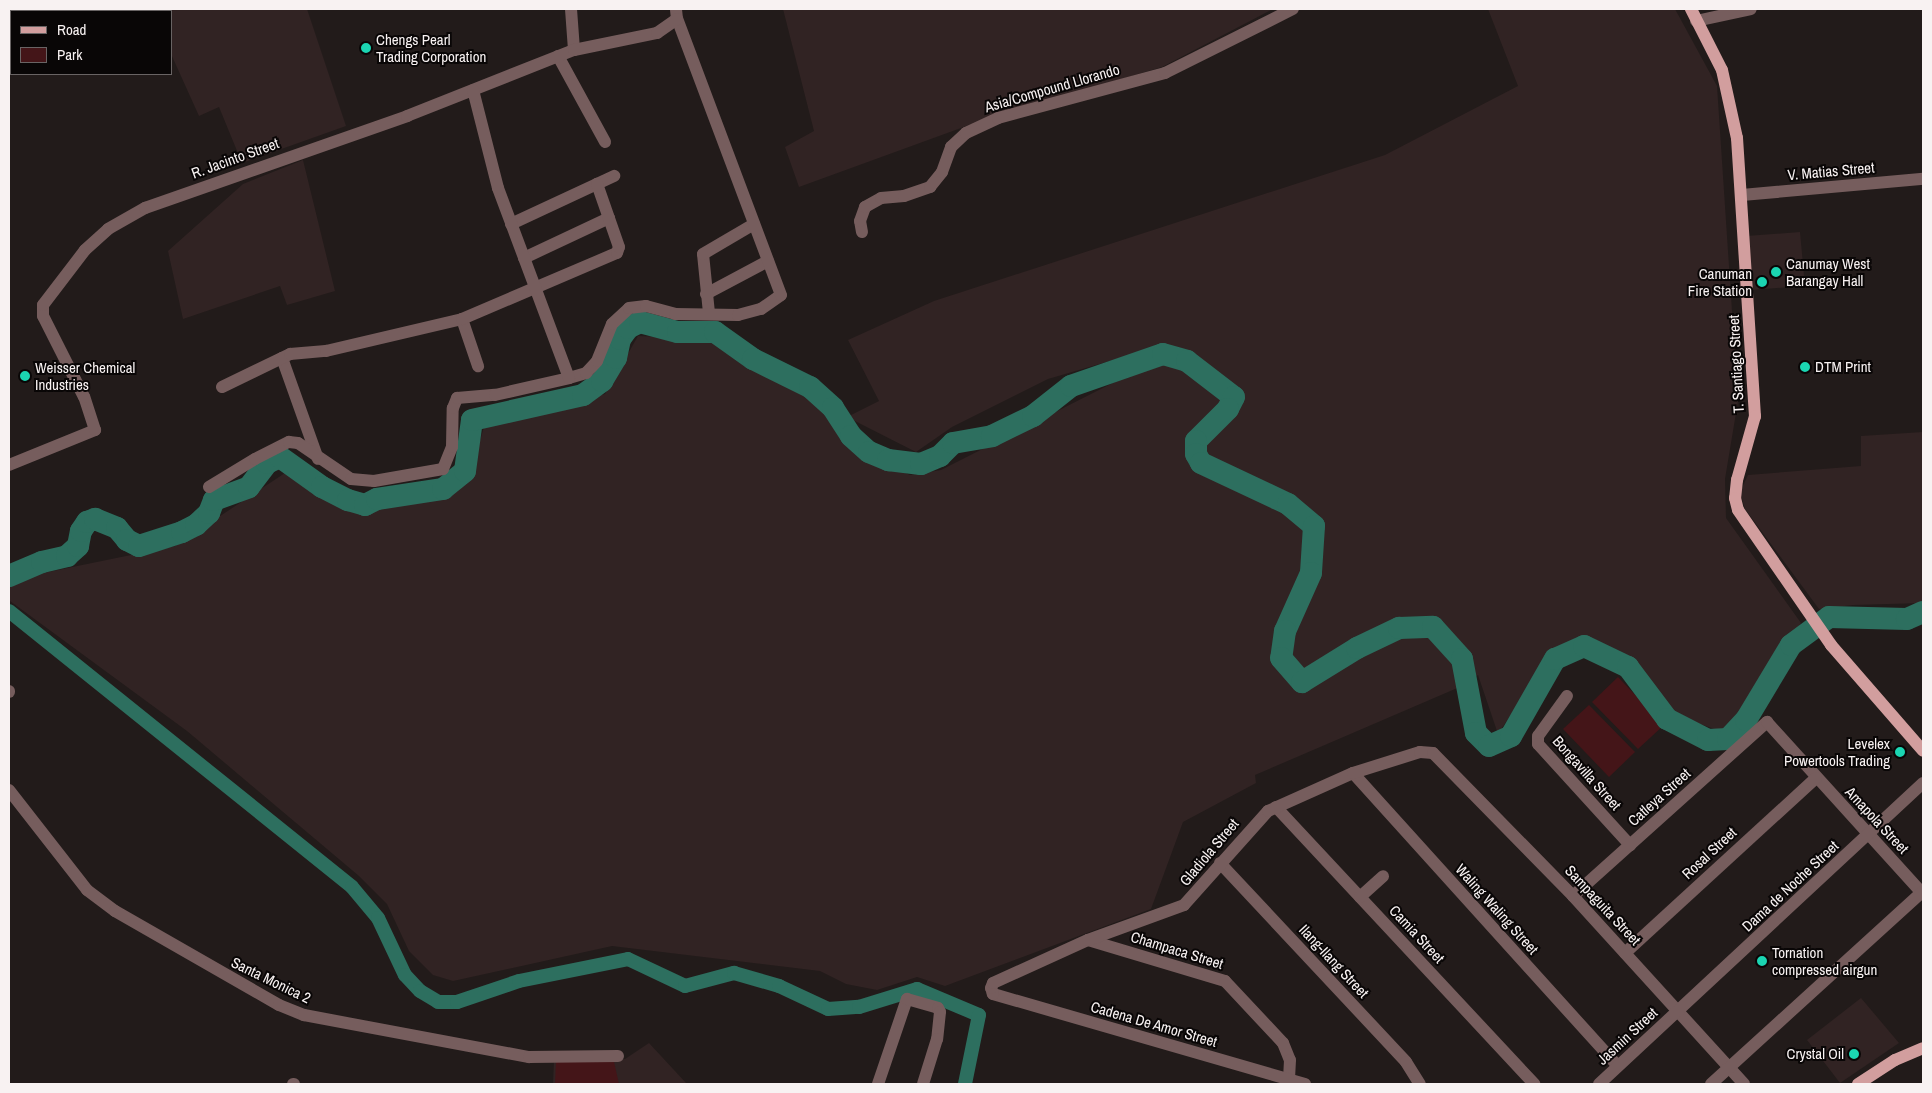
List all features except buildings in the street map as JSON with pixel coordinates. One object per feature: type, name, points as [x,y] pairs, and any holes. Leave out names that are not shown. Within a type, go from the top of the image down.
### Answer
[{"type":"main road","name":"T. Santiago Street","points":[[1693,15],[1722,70],[1731,101],[1742,195],[1755,416],[1737,480],[1735,498],[1744,522],[1831,645],[1923,751]]},
{"type":"main road","points":[[1865,1082],[1923,1048]]},
{"type":"street","points":[[571,9],[574,50]]},
{"type":"street","name":"Asia/Compound Llorando","points":[[862,232],[860,221],[866,207],[881,198],[904,196],[930,187],[942,172],[951,147],[966,133],[998,118],[1165,73],[1293,9]]},
{"type":"street","points":[[1693,15],[1751,9]]},
{"type":"street","points":[[210,487],[255,458],[290,442],[298,443],[318,459],[351,479],[364,481],[443,468],[452,447],[453,408],[457,398],[495,395],[586,373],[597,361],[612,324],[629,308],[646,306],[675,314],[709,312],[725,316],[750,314],[780,295],[677,14]]},
{"type":"street","name":"R. Jacinto Street","points":[[13,462],[95,430],[84,397],[43,316],[42,305],[85,250],[108,229],[145,208],[473,90],[574,50],[638,39],[657,33],[677,14]]},
{"type":"street","points":[[558,56],[605,142]]},
{"type":"street","points":[[473,90],[498,188],[569,378]]},
{"type":"street","points":[[511,224],[614,176]]},
{"type":"street","name":"V. Matias Street","points":[[1742,195],[1923,179]]},
{"type":"street","points":[[222,388],[290,354],[326,352],[462,318],[617,252],[618,247],[610,218],[597,184]]},
{"type":"street","points":[[524,258],[610,218]]},
{"type":"street","points":[[709,312],[703,254],[754,224]]},
{"type":"street","points":[[706,294],[768,261]]},
{"type":"street","points":[[462,318],[478,366]]},
{"type":"street","points":[[282,358],[318,459]]},
{"type":"street","name":"Bongavilla Street","points":[[1566,696],[1538,736],[1538,744],[1630,844]]},
{"type":"street","name":"Catleya Street","points":[[1573,896],[1767,722]]},
{"type":"street","name":"Amapola Street","points":[[1767,722],[1922,893]]},
{"type":"street","name":"Gladiola Street","points":[[993,994],[993,983],[1088,940],[1184,905],[1261,816],[1276,807],[1353,773],[1420,752],[1432,753]]},
{"type":"street","name":"Sampaguita Street","points":[[1432,753],[1573,896],[1744,1084]]},
{"type":"street","name":"Waling Waling Street","points":[[1353,773],[1618,1066]]},
{"type":"street","name":"Rosal Street","points":[[1625,953],[1816,778]]},
{"type":"street","name":"Dama de Noche Street","points":[[1678,1011],[1923,783]]},
{"type":"street","name":"Santa Monica 2","points":[[9,790],[87,890],[140,926],[279,1005],[304,1015],[529,1057],[618,1056]]},
{"type":"street","name":"Camia Street","points":[[1276,807],[1534,1084]]},
{"type":"street","name":"Ilang-Ilang Street","points":[[1220,863],[1406,1062],[1420,1084]]},
{"type":"street","points":[[1360,897],[1383,876]]},
{"type":"street","points":[[1711,1084],[1922,893]]},
{"type":"street","name":"Champaca Street","points":[[1088,940],[1225,981],[1283,1043],[1290,1060],[1289,1080]]},
{"type":"street","name":"Cadena De Amor Street","points":[[993,994],[1305,1084]]},
{"type":"street","points":[[878,1084],[908,1000],[938,1008],[940,1012],[937,1039],[923,1084]]},
{"type":"street","name":"Jasmin Street","points":[[1599,1084],[1678,1011]]},
{"type":"shaded area","points":[[151,9],[307,9],[346,126],[242,163],[219,107],[199,116],[172,56],[172,10]]},
{"type":"shaded area","points":[[783,9],[1273,9],[1162,67],[983,120],[799,187],[785,147],[814,131]]},
{"type":"shaded area","points":[[1488,9],[1675,9],[1717,86],[1738,401],[1725,479],[1726,518],[1801,623],[1729,734],[1668,713],[1632,665],[1586,639],[1551,654],[1498,734],[1478,675],[1462,686],[1255,775],[1256,783],[1183,822],[1151,909],[945,986],[917,977],[877,990],[846,984],[820,971],[612,946],[453,981],[433,975],[409,951],[387,904],[359,876],[187,731],[10,601],[9,580],[175,546],[285,473],[345,510],[434,498],[467,484],[484,427],[605,394],[638,336],[715,339],[771,377],[807,389],[833,416],[856,451],[910,475],[941,470],[1162,358],[1165,345],[1048,379],[952,427],[916,452],[847,417],[879,401],[848,340],[934,301],[1385,155],[1518,86]]},
{"type":"shaded area","points":[[303,160],[335,291],[287,305],[280,286],[183,319],[168,251],[243,184]]},
{"type":"shaded area","points":[[1800,232],[1805,286],[1751,290],[1746,236]]},
{"type":"shaded area","points":[[1923,432],[1923,603],[1853,605],[1819,609],[1745,509],[1740,492],[1748,475],[1861,466],[1861,436]]},
{"type":"shaded area","points":[[1861,998],[1899,1043],[1840,1083],[1807,1040]]},
{"type":"shaded area","points":[[649,1043],[687,1084],[553,1084],[554,1060],[625,1059]]},
{"type":"green space","points":[[1618,677],[1664,725],[1638,749],[1592,702]]},
{"type":"green space","points":[[1589,705],[1635,752],[1609,777],[1563,729]]},
{"type":"green space","points":[[556,1062],[614,1062],[619,1084],[555,1084]]},
{"type":"waterway","points":[[9,576],[42,562],[67,556],[78,546],[81,531],[87,522],[95,519],[117,528],[127,540],[139,546],[182,532],[196,525],[209,513],[214,500],[249,487],[267,463],[280,457],[322,487],[348,500],[365,505],[377,499],[443,489],[465,471],[472,420],[583,395],[602,381],[616,358],[620,339],[628,328],[640,322],[678,332],[715,332],[753,359],[810,387],[833,408],[851,436],[869,452],[888,460],[921,464],[940,456],[953,443],[992,436],[1033,416],[1071,386],[1163,354],[1187,361],[1234,397],[1228,409],[1196,441],[1196,454],[1201,463],[1288,504],[1314,526],[1311,573],[1285,631],[1281,658],[1302,682],[1357,648],[1399,628],[1433,627],[1462,659],[1476,733],[1489,746],[1511,736],[1555,659],[1584,646],[1628,667],[1667,719],[1708,740],[1728,739],[1746,720],[1791,645],[1829,617],[1907,619],[1923,612]]},
{"type":"waterway","points":[[9,611],[352,887],[378,918],[405,975],[420,991],[438,1002],[457,1002],[519,981],[628,959],[685,986],[734,973],[779,986],[828,1009],[859,1007],[917,989],[979,1015],[965,1084]]},
{"type":"place","name":"Chengs Pearl Trading Corporation","points":[[366,48]]},
{"type":"place","name":"Canumay West Barangay Hall","points":[[1776,272]]},
{"type":"place","name":"Canuman Fire Station","points":[[1762,282]]},
{"type":"place","name":"DTM Print","points":[[1805,367]]},
{"type":"place","name":"Weisser Chemical Industries","points":[[25,376]]},
{"type":"place","name":"Levelex Powertools Trading","points":[[1900,752]]},
{"type":"place","name":"Tornation compressed airgun","points":[[1762,961]]},
{"type":"place","name":"Crystal Oil","points":[[1854,1054]]}]
